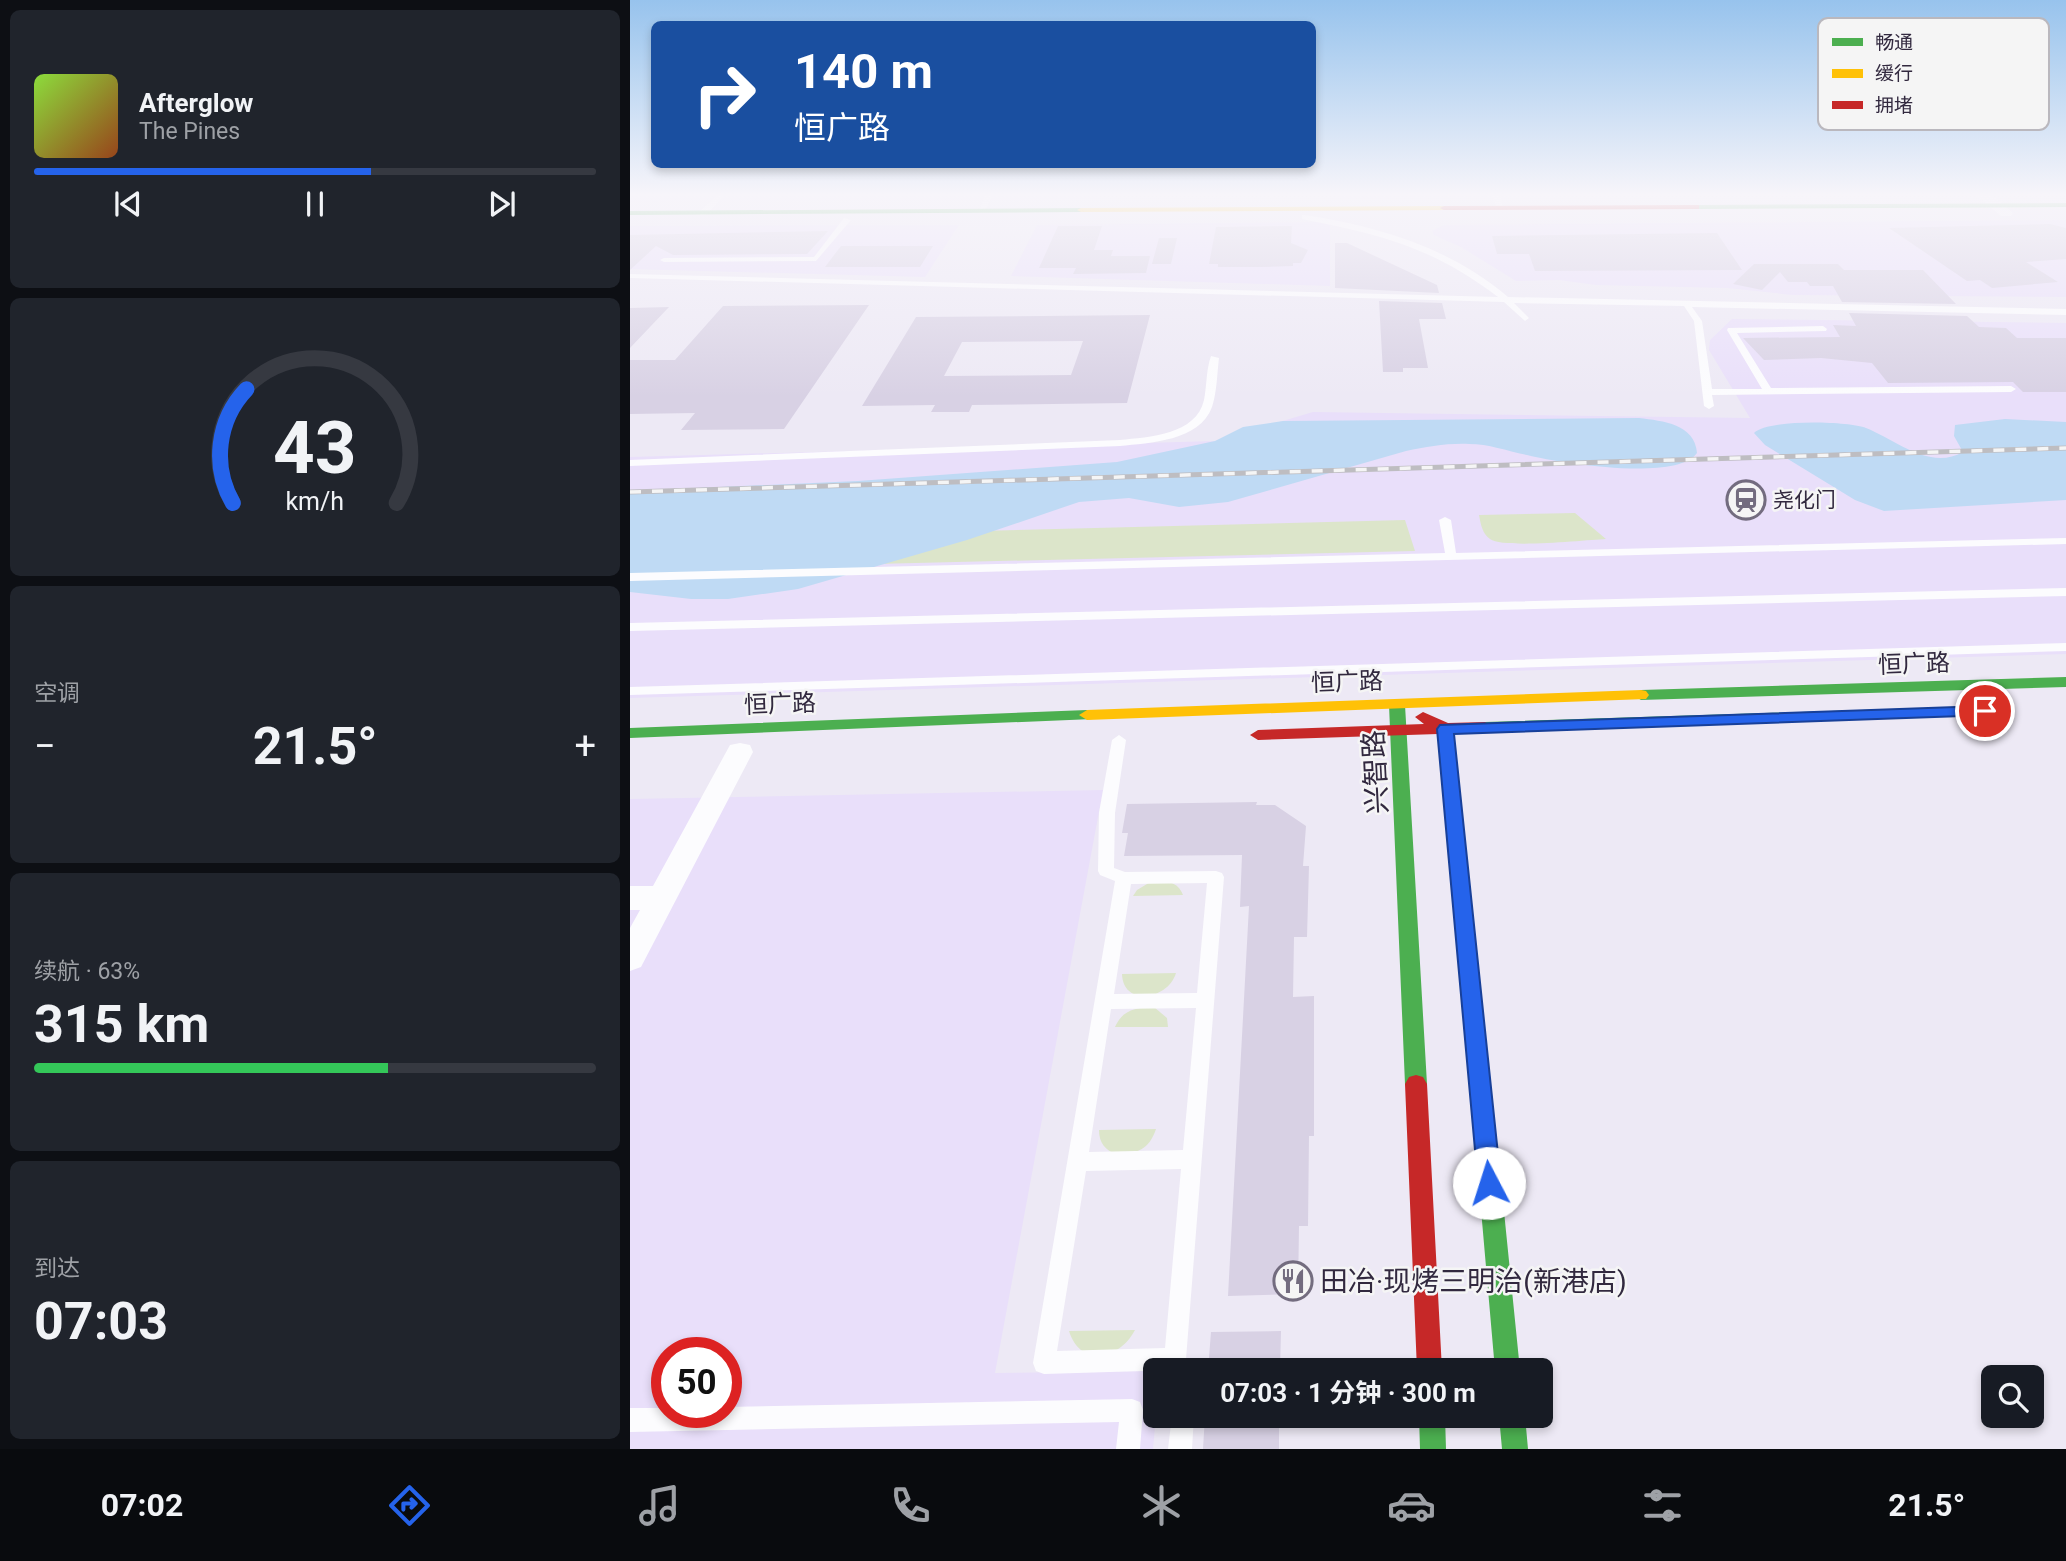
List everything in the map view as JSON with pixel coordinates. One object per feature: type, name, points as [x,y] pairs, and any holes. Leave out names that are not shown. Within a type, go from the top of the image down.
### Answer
[{"type":"main road","name":"恒广路","points":[[630,733],[1397,703],[2066,682]]},
{"type":"main road","name":"兴智路","points":[[1397,703],[1445,729]]},
{"type":"main road","name":"兴智路","points":[[1397,703],[1429,1358]]},
{"type":"main road","name":"恒广路","points":[[1240,736],[1969,711]]},
{"type":"main road","points":[[1445,729],[1507,1358]]},
{"type":"main road","points":[[1432,1428],[1433,1449]]},
{"type":"main road","points":[[1513,1428],[1515,1449]]},
{"type":"street","points":[[630,958],[740,752]]},
{"type":"street","points":[[630,898],[662,898]]},
{"type":"lane","points":[[1446,262],[1475,275],[1508,300],[1525,318]]},
{"type":"lane","points":[[630,276],[2066,312]]},
{"type":"lane","points":[[1686,304],[1698,321],[1709,406]]},
{"type":"lane","points":[[1768,391],[1731,330],[1823,329]]},
{"type":"lane","points":[[630,463],[1120,443],[1161,438],[1190,426],[1206,411],[1214,358]]},
{"type":"lane","points":[[1707,392],[2011,389]]},
{"type":"lane","points":[[1445,520],[1451,556]]},
{"type":"lane","points":[[630,577],[2066,541]]},
{"type":"lane","points":[[630,627],[2066,592]]},
{"type":"lane","points":[[630,691],[2066,647]]},
{"type":"lane","points":[[1119,740],[1107,813],[1106,871],[1124,878],[1216,877],[1176,1358]]},
{"type":"lane","points":[[1124,878],[1044,1363],[1143,1364]]},
{"type":"lane","points":[[1104,1002],[1206,1000]]},
{"type":"lane","points":[[1077,1162],[1192,1159]]},
{"type":"lane","points":[[630,1420],[1132,1410],[1128,1449]]},
{"type":"lane","points":[[1180,1449],[1182,1428]]},
{"type":"shaded area","points":[[630,262],[935,262],[925,277],[630,269]]},
{"type":"shaded area","points":[[1018,262],[1330,262],[1330,286],[1011,276]]},
{"type":"shaded area","points":[[1485,262],[2066,262],[2066,297],[1793,295],[1727,288],[1596,285],[1559,280],[1516,281]]},
{"type":"shaded area","points":[[1732,319],[2066,323],[2066,654],[630,698],[630,457],[1216,441],[1313,412],[1750,418],[1709,350],[1710,340]]},
{"type":"shaded area","points":[[1103,790],[995,1373],[1143,1371],[1143,1428],[1155,1428],[1153,1449],[630,1449],[630,799]]},
{"type":"green space","points":[[1575,513],[1606,539],[1527,544],[1498,542],[1485,534],[1479,515]]},
{"type":"green space","points":[[1405,520],[1415,551],[630,570],[630,540]]},
{"type":"green space","points":[[1152,881],[1175,884],[1183,895],[1133,896],[1137,890]]},
{"type":"green space","points":[[1176,973],[1164,989],[1146,996],[1130,992],[1124,985],[1122,974]]},
{"type":"green space","points":[[1154,1007],[1167,1018],[1168,1027],[1115,1027],[1126,1013]]},
{"type":"green space","points":[[1156,1129],[1146,1146],[1131,1153],[1117,1155],[1104,1146],[1099,1130]]},
{"type":"green space","points":[[1135,1330],[1120,1348],[1101,1356],[1082,1351],[1069,1331]]},
{"type":"water","points":[[1639,418],[1667,423],[1684,430],[1695,443],[1697,453],[1685,462],[1666,467],[1617,468],[1564,462],[1484,445],[1437,446],[1406,451],[1228,502],[1179,507],[1129,498],[1079,502],[967,540],[798,589],[728,599],[691,599],[630,592],[630,491],[858,481],[1117,462],[1215,441],[1243,427],[1283,421]]},
{"type":"water","points":[[2005,419],[2066,422],[2066,500],[1884,511],[1855,500],[1765,445],[1754,433],[1762,428],[1790,423],[1856,426],[1866,428],[1913,452],[1938,458],[1963,452],[1954,436],[1955,425]]},
{"type":"building","points":[[630,262],[639,262],[630,270]]},
{"type":"building","points":[[829,262],[923,262],[920,267],[825,267]]},
{"type":"building","points":[[1042,262],[1149,262],[1146,273],[1073,274],[1076,268],[1039,268]]},
{"type":"building","points":[[1153,262],[1172,262],[1171,264],[1152,264]]},
{"type":"building","points":[[1209,262],[1302,262],[1293,263],[1293,266],[1262,267],[1218,267],[1218,264],[1209,264]]},
{"type":"building","points":[[1335,262],[1387,262],[1437,285],[1439,293],[1335,288]]},
{"type":"building","points":[[1532,262],[1736,262],[1742,270],[1535,271]]},
{"type":"building","points":[[1938,262],[2031,262],[2026,262],[2058,282],[1992,288],[1980,280],[1967,281]]},
{"type":"building","points":[[1754,264],[1838,264],[1844,270],[1923,270],[1956,304],[1842,302],[1833,286],[1788,282],[1780,272],[1762,290],[1733,284]]},
{"type":"building","points":[[1379,301],[1442,303],[1446,319],[1419,319],[1428,368],[1403,368],[1403,372],[1383,372]]},
{"type":"building","points":[[869,305],[784,429],[681,430],[695,413],[630,414],[630,360],[675,360],[723,306]]},
{"type":"building","points":[[669,307],[630,348],[630,308]]},
{"type":"building","points":[[1849,313],[1967,316],[1979,327],[2006,328],[2017,338],[2066,338],[2066,392],[2023,392],[2013,382],[1888,383],[1872,363],[1821,358],[1764,360],[1743,338],[1840,337],[1833,325],[1856,326]]},
{"type":"building","points":[[1150,315],[1127,403],[972,405],[969,412],[931,412],[935,405],[862,406],[916,317]],"holes":[[[1083,341],[1071,375],[944,376],[962,342]]]},
{"type":"building","points":[[1257,802],[1256,805],[1275,805],[1306,826],[1303,866],[1309,866],[1307,937],[1294,937],[1293,997],[1314,996],[1314,1136],[1309,1136],[1308,1226],[1299,1226],[1298,1294],[1228,1296],[1249,906],[1240,907],[1242,855],[1124,856],[1128,833],[1122,833],[1127,804]]},
{"type":"building","points":[[1281,1331],[1280,1358],[1209,1358],[1211,1332]]},
{"type":"building","points":[[1204,1428],[1279,1428],[1279,1449],[1203,1449]]},
{"type":"railway","points":[[630,492],[2066,448]]},
{"type":"traffic: fast","points":[[1641,695],[2066,682]]},
{"type":"traffic: fast","points":[[1397,705],[1416,1084]]},
{"type":"traffic: fast","points":[[1485,727],[1954,712]]},
{"type":"traffic: fast","points":[[630,733],[1087,715]]},
{"type":"traffic: fast","points":[[1487,1152],[1507,1358]]},
{"type":"traffic: fast","points":[[1432,1428],[1433,1449]]},
{"type":"traffic: fast","points":[[1513,1428],[1515,1449]]},
{"type":"traffic: slow","points":[[1087,715],[1641,695]]},
{"type":"traffic: jam","points":[[1423,717],[1445,728],[1487,1152]]},
{"type":"traffic: jam","points":[[1258,735],[1485,727]]},
{"type":"traffic: jam","points":[[1416,1084],[1429,1358]]},
{"type":"place","name":"尧化门","points":[[1746,500]]},
{"type":"place","name":"田冶·现烤三明治(新港店)","points":[[1293,1281]]},
{"type":"route","points":[[1489,1183],[1445,729],[1985,711]]}]
